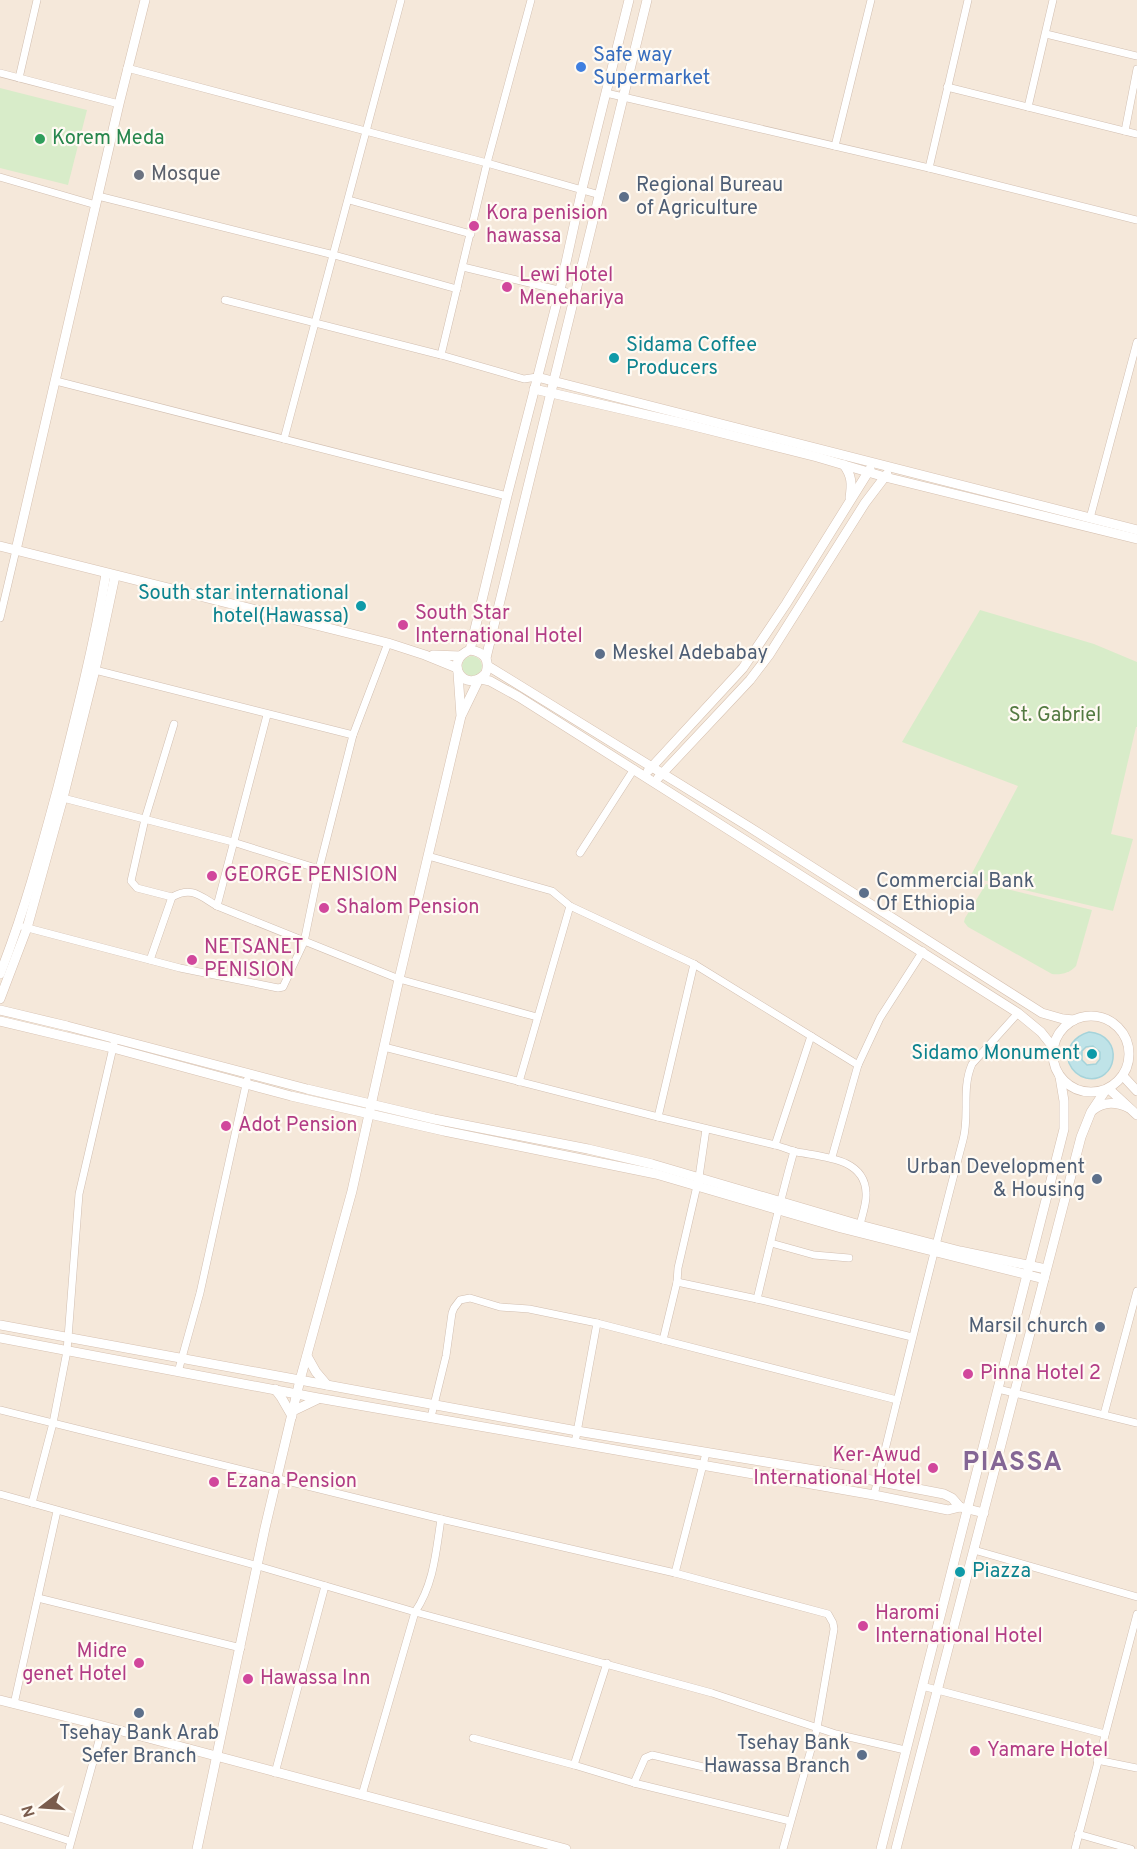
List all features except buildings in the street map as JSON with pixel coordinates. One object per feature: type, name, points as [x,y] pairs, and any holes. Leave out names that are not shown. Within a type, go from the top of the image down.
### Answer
[{"type":"street","points":[[19,78],[37,0]]},
{"type":"street","points":[[0,618],[145,0]]},
{"type":"street","points":[[284,439],[401,0]]},
{"type":"street","points":[[441,355],[487,163],[531,0]]},
{"type":"street","points":[[470,650],[560,290],[582,189],[629,0]]},
{"type":"street","points":[[197,1849],[215,1756],[292,1414],[352,1191],[461,716],[480,679],[486,673],[551,393],[647,0]]},
{"type":"street","points":[[835,146],[871,0]]},
{"type":"street","points":[[930,168],[968,0]]},
{"type":"street","points":[[1028,107],[1053,0]]},
{"type":"street","points":[[1046,34],[1137,56]]},
{"type":"street","points":[[128,68],[600,195]]},
{"type":"street","points":[[1125,131],[1137,69]]},
{"type":"street","points":[[0,73],[119,104]]},
{"type":"street","points":[[947,87],[1137,134]]},
{"type":"street","points":[[606,93],[930,168],[1137,220]]},
{"type":"street","points":[[0,177],[334,255],[457,289]]},
{"type":"street","points":[[349,200],[471,234]]},
{"type":"street","points":[[463,267],[575,294]]},
{"type":"street","points":[[225,300],[441,355],[524,379],[537,377],[554,381],[1137,530]]},
{"type":"street","points":[[1090,518],[1137,342]]},
{"type":"street","points":[[524,379],[534,389],[694,426],[885,477],[1137,539]]},
{"type":"street","points":[[56,381],[507,496]]},
{"type":"street","points":[[647,771],[743,668],[786,604],[873,462]]},
{"type":"street","points":[[844,465],[852,480],[850,500]]},
{"type":"street","points":[[654,782],[750,680],[769,655],[865,502],[891,467]]},
{"type":"street","points":[[0,546],[388,643],[425,655],[458,670],[466,680],[490,681],[634,769],[662,774],[1042,1013],[1074,1020],[1088,1016],[1103,1018],[1115,1025],[1125,1036],[1132,1064],[1123,1076],[1107,1090],[1091,1112],[1081,1137],[896,1849]]},
{"type":"street","points":[[0,999],[63,798],[95,670],[111,575]]},
{"type":"street","points":[[0,974],[23,926],[111,575]]},
{"type":"street","points":[[23,926],[223,978],[278,988],[284,986],[304,942],[319,869],[353,735],[388,643]]},
{"type":"street","points":[[425,655],[460,656],[470,650],[478,651],[487,662],[647,771],[654,782],[1018,1013],[1041,1032],[1053,1047]]},
{"type":"street","points":[[460,656],[458,670],[461,716]]},
{"type":"street","points":[[95,670],[353,735]]},
{"type":"street","points":[[217,906],[267,715]]},
{"type":"street","points":[[174,724],[145,819],[131,880],[137,888],[172,897],[185,892],[195,893],[217,906],[399,979],[537,1017]]},
{"type":"street","points":[[580,853],[634,769]]},
{"type":"street","points":[[63,798],[233,842],[319,869]]},
{"type":"street","points":[[428,856],[552,891],[570,906],[694,964],[858,1065]]},
{"type":"street","points":[[150,960],[172,897]]},
{"type":"street","points":[[519,1082],[570,906]]},
{"type":"street","points":[[832,1157],[858,1065],[880,1018],[923,951]]},
{"type":"street","points":[[658,1117],[694,964]]},
{"type":"street","points":[[0,1010],[246,1084],[588,1149],[652,1164],[698,1181],[1028,1276],[1045,1274]]},
{"type":"street","points":[[874,1495],[965,1132],[966,1089],[970,1069],[1018,1013]]},
{"type":"street","points":[[1074,1020],[1061,1031],[1053,1047],[1053,1062],[1060,1077],[1077,1090],[1091,1093],[1107,1090],[1137,1115]]},
{"type":"street","points":[[0,1021],[248,1074],[307,1089],[370,1109]]},
{"type":"street","points":[[775,1145],[811,1036]]},
{"type":"street","points":[[1125,1036],[1137,1040]]},
{"type":"street","points":[[32,1503],[53,1422],[67,1351],[79,1194],[114,1044]]},
{"type":"street","points":[[384,1047],[794,1151],[832,1157],[861,1174],[867,1195],[860,1225]]},
{"type":"street","points":[[178,1372],[200,1293],[248,1074]]},
{"type":"street","points":[[1123,1076],[1137,1091]]},
{"type":"street","points":[[881,1849],[964,1508],[1028,1276],[1064,1129],[1064,1101],[1060,1077]]},
{"type":"street","points":[[1091,1112],[1098,1106],[1109,1103],[1117,1103],[1129,1108]]},
{"type":"street","points":[[663,1340],[698,1181],[706,1129]]},
{"type":"street","points":[[757,1299],[794,1151]]},
{"type":"street","points":[[781,1205],[860,1225],[935,1249],[1030,1266],[1045,1274]]},
{"type":"street","points":[[771,1244],[814,1255],[849,1258]]},
{"type":"street","points":[[677,1282],[912,1337]]},
{"type":"street","points":[[1104,1414],[1133,1319],[1137,1291]]},
{"type":"street","points":[[431,1417],[446,1356],[452,1313],[460,1300],[464,1299],[476,1299],[492,1306],[529,1309],[597,1323],[897,1400]]},
{"type":"street","points":[[575,1443],[597,1323]]},
{"type":"street","points":[[0,1325],[577,1431],[877,1481],[944,1494],[964,1508]]},
{"type":"street","points":[[0,1338],[318,1398],[874,1495],[948,1510],[964,1508],[984,1513]]},
{"type":"street","points":[[278,1376],[296,1370],[306,1359]]},
{"type":"street","points":[[306,1359],[327,1385]]},
{"type":"street","points":[[275,1389],[292,1414]]},
{"type":"street","points":[[998,1389],[1137,1423]]},
{"type":"street","points":[[292,1414],[318,1398]]},
{"type":"street","points":[[0,1410],[441,1519],[675,1573],[828,1614],[834,1629],[817,1728],[783,1849]]},
{"type":"street","points":[[675,1573],[706,1453]]},
{"type":"street","points":[[0,1494],[415,1612],[712,1693],[817,1728],[905,1750]]},
{"type":"street","points":[[14,1704],[57,1511]]},
{"type":"street","points":[[362,1795],[415,1612],[430,1580],[441,1519]]},
{"type":"street","points":[[974,1550],[1137,1597]]},
{"type":"street","points":[[275,1773],[325,1586]]},
{"type":"street","points":[[38,1598],[241,1648]]},
{"type":"street","points":[[1075,1849],[1137,1614]]},
{"type":"street","points":[[1127,1648],[1137,1651]]},
{"type":"street","points":[[574,1765],[607,1663]]},
{"type":"street","points":[[922,1686],[1105,1734]]},
{"type":"street","points":[[0,1700],[566,1849]]},
{"type":"street","points":[[0,1818],[70,1845],[103,1726]]},
{"type":"street","points":[[472,1738],[634,1783],[790,1821]]},
{"type":"street","points":[[634,1783],[645,1758],[652,1755],[712,1769]]},
{"type":"street","points":[[1097,1760],[1137,1768]]},
{"type":"street","points":[[1078,1834],[1131,1849]]},
{"type":"shaded area","points":[[0,0],[1137,0],[1137,1849],[0,1849]]},
{"type":"green space","name":"Korem Meda","points":[[0,88],[87,110],[68,185],[0,168]]},
{"type":"green space","name":"St. Gabriel","points":[[980,610],[1094,644],[1137,662],[1137,727],[1111,834],[1133,839],[1113,911],[970,877],[1018,786],[902,742]]},
{"type":"green space","points":[[472,656],[479,659],[482,666],[479,673],[472,676],[465,673],[462,666],[465,659]]},
{"type":"green space","points":[[986,884],[1092,910],[1076,966],[1065,973],[1052,974],[968,927],[964,922],[965,918]]},
{"type":"water","points":[[1089,1032],[1101,1035],[1108,1041],[1112,1050],[1113,1059],[1110,1067],[1105,1074],[1097,1078],[1080,1076],[1069,1063],[1069,1048]],"holes":[[[1093,1046],[1100,1052],[1100,1059],[1096,1064],[1087,1065],[1082,1060],[1082,1051],[1086,1047]]]},
{"type":"place","name":"Safe way Supermarket","points":[[581,67]]},
{"type":"place","name":"Korem Meda","points":[[40,139]]},
{"type":"place","name":"Mosque","points":[[139,175]]},
{"type":"place","name":"Regional Bureau of Agriculture","points":[[624,197]]},
{"type":"place","name":"Kora penision hawassa","points":[[474,226]]},
{"type":"place","name":"Lewi Hotel Menehariya","points":[[507,287]]},
{"type":"place","name":"Sidama Coffee Producers","points":[[614,358]]},
{"type":"place","name":"South star international hotel(Hawassa)","points":[[361,606]]},
{"type":"place","name":"South Star International Hotel","points":[[403,625]]},
{"type":"place","name":"Meskel Adebabay","points":[[600,654]]},
{"type":"place","name":"GEORGE PENISION","points":[[212,876]]},
{"type":"place","name":"Commercial Bank Of Ethiopia","points":[[864,893]]},
{"type":"place","name":"Shalom Pension","points":[[324,908]]},
{"type":"place","name":"NETSANET PENISION","points":[[192,960]]},
{"type":"place","name":"Sidamo Monument","points":[[1092,1054]]},
{"type":"place","name":"Adot Pension","points":[[226,1126]]},
{"type":"place","name":"Urban Development & Housing","points":[[1097,1179]]},
{"type":"place","name":"Marsil church","points":[[1100,1327]]},
{"type":"place","name":"Pinna Hotel 2","points":[[968,1374]]},
{"type":"place","name":"Ker-Awud International Hotel","points":[[933,1468]]},
{"type":"place","name":"Ezana Pension","points":[[214,1482]]},
{"type":"place","name":"Piazza","points":[[960,1572]]},
{"type":"place","name":"Haromi International Hotel","points":[[863,1626]]},
{"type":"place","name":"Midre genet Hotel","points":[[139,1663]]},
{"type":"place","name":"Hawassa Inn","points":[[248,1679]]},
{"type":"place","name":"Tsehay Bank Arab Sefer Branch","points":[[139,1713]]},
{"type":"place","name":"Yamare Hotel","points":[[975,1751]]},
{"type":"place","name":"Tsehay Bank Hawassa Branch","points":[[862,1755]]},
{"type":"district","name":"PIASSA","points":[[1013,1463]]}]
